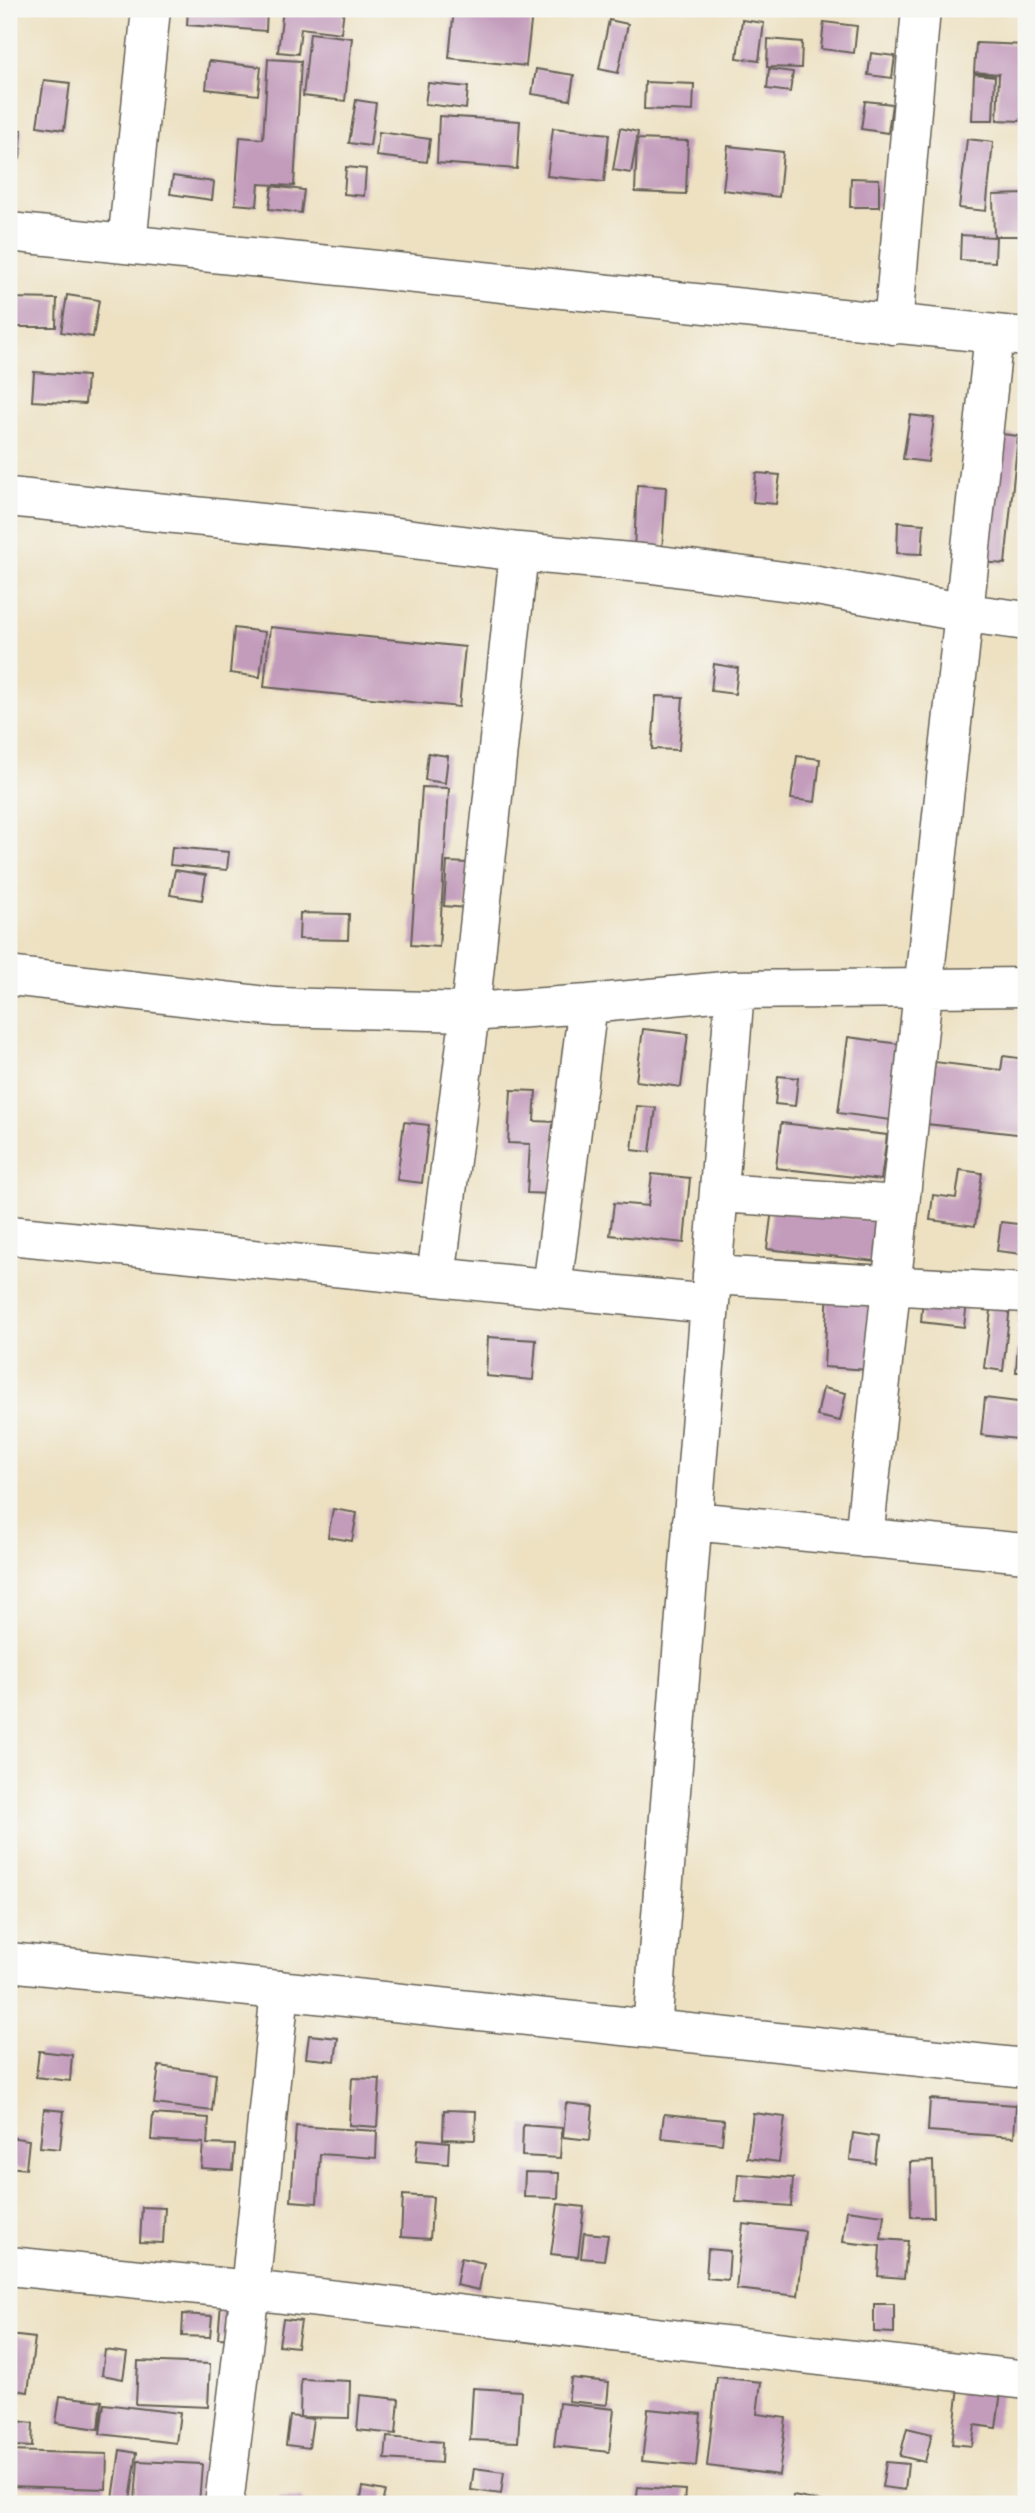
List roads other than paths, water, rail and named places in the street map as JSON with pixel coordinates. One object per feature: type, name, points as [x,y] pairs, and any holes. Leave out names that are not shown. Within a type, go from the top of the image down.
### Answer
[{"type":"street","points":[[127,244],[151,9]]},
{"type":"street","points":[[893,325],[921,9]]},
{"type":"street","points":[[9,232],[1010,336],[966,614],[864,1538]]},
{"type":"street","points":[[9,497],[652,564],[806,584],[966,614],[1026,621]]},
{"type":"street","points":[[436,1277],[470,1012],[519,552]]},
{"type":"street","points":[[9,976],[275,1007],[470,1012],[734,990],[1026,987]]},
{"type":"street","points":[[652,2029],[734,990]]},
{"type":"street","points":[[552,1288],[588,1004]]},
{"type":"street","points":[[719,1193],[899,1205]]},
{"type":"street","points":[[9,1234],[552,1288],[711,1289],[890,1285],[1026,1293]]},
{"type":"street","points":[[692,1521],[1026,1553]]},
{"type":"street","points":[[9,1962],[1026,2068]]},
{"type":"street","points":[[224,2504],[250,2290],[280,1990]]},
{"type":"street","points":[[9,2266],[250,2290],[1026,2380]]}]
